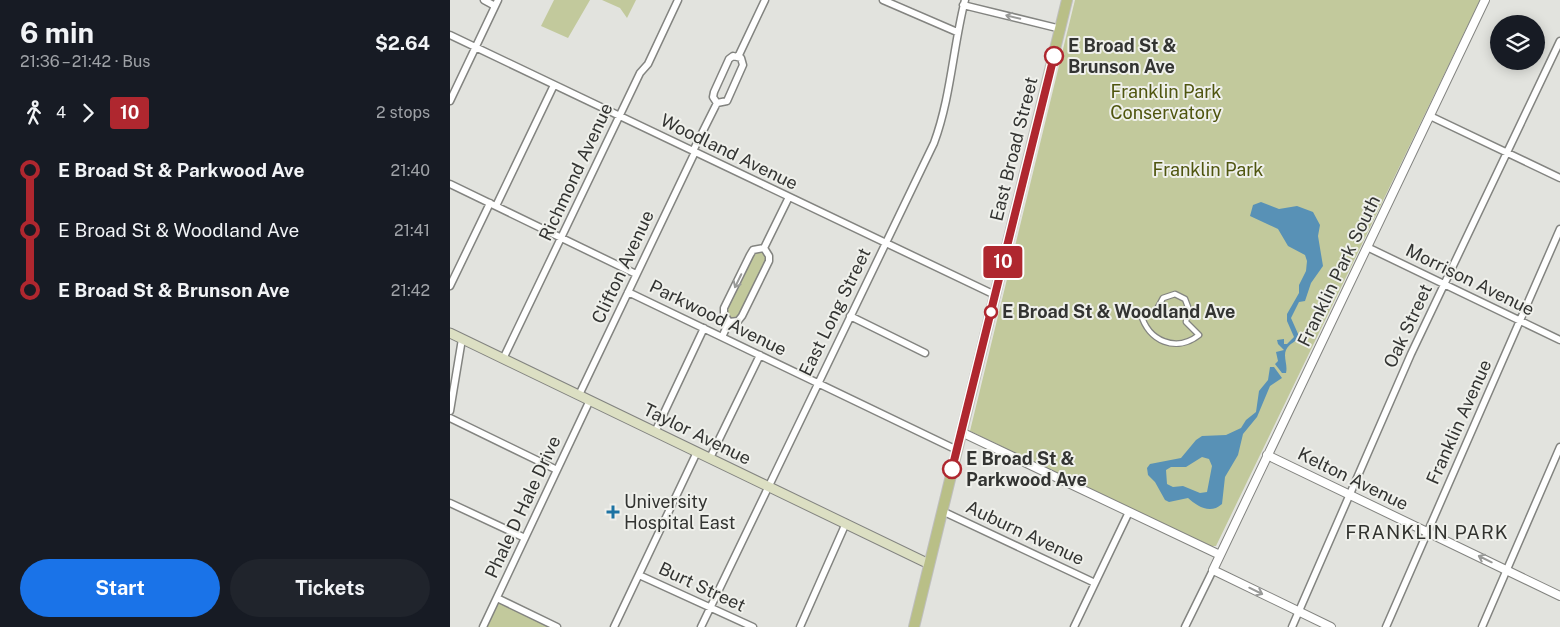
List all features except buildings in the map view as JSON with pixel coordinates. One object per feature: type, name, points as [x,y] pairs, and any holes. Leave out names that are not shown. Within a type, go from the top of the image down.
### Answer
[{"type":"main road","name":"East Broad Street","points":[[914,627],[1067,0]]},
{"type":"main road","name":"Taylor Avenue","points":[[450,333],[929,564]]},
{"type":"street","points":[[450,101],[497,3],[484,0]]},
{"type":"street","name":"Richmond Avenue","points":[[503,359],[619,116],[640,73],[648,64],[678,0]]},
{"type":"street","name":"Clifton Avenue","points":[[717,103],[713,97],[714,92],[729,60],[738,57],[765,0]]},
{"type":"street","points":[[883,0],[957,32]]},
{"type":"street","name":"Franklin Park South","points":[[1213,570],[1485,0]]},
{"type":"street","points":[[964,2],[1061,29]]},
{"type":"street","name":"East Long Street","points":[[701,627],[939,131],[964,2]]},
{"type":"street","name":"Woodland Avenue","points":[[450,35],[995,294]]},
{"type":"street","name":"Oak Street","points":[[1292,627],[1443,284],[1560,41]]},
{"type":"street","name":"Clifton Avenue","points":[[717,103],[722,103],[728,98],[743,65],[742,60],[738,57]]},
{"type":"street","points":[[450,286],[554,85]]},
{"type":"street","name":"Clifton Avenue","points":[[579,395],[717,103]]},
{"type":"street","points":[[1430,116],[1560,178]]},
{"type":"street","name":"Parkwood Avenue","points":[[450,184],[636,274]]},
{"type":"street","points":[[764,248],[789,197]]},
{"type":"street","name":"Franklin Avenue","points":[[1386,627],[1560,229]]},
{"type":"street","name":"Morrison Avenue","points":[[1367,247],[1560,340]]},
{"type":"street","points":[[729,322],[726,319],[724,308],[753,250],[764,248]]},
{"type":"street","points":[[729,322],[738,321],[742,316],[769,261],[769,256],[764,248]]},
{"type":"street","name":"Parkwood Avenue","points":[[628,292],[957,450]]},
{"type":"street","points":[[1179,294],[1188,303],[1186,322],[1199,335],[1184,343],[1166,343],[1157,339],[1146,329],[1141,314],[1156,311],[1167,296],[1179,294]]},
{"type":"street","points":[[850,316],[925,353]]},
{"type":"street","points":[[722,337],[729,322]]},
{"type":"street","points":[[655,432],[704,328]]},
{"type":"street","points":[[450,411],[462,339]]},
{"type":"street","points":[[710,458],[760,355]]},
{"type":"street","name":"Phale D Hale Drive","points":[[483,627],[590,400]]},
{"type":"street","points":[[450,418],[557,470]]},
{"type":"street","points":[[961,432],[1220,555]]},
{"type":"street","points":[[1482,627],[1560,447]]},
{"type":"street","points":[[614,627],[697,452]]},
{"type":"street","name":"Kelton Avenue","points":[[1268,455],[1560,596]]},
{"type":"street","points":[[450,502],[525,538]]},
{"type":"street","name":"Auburn Avenue","points":[[942,511],[1095,583]]},
{"type":"street","points":[[1074,627],[1129,512]]},
{"type":"street","points":[[800,627],[846,523]]},
{"type":"street","points":[[1185,627],[1213,570],[1332,627]]},
{"type":"street","name":"Burt Street","points":[[639,574],[754,627]]},
{"type":"street","points":[[496,598],[557,627]]},
{"type":"green space","points":[[554,0],[590,0],[568,38],[541,26]]},
{"type":"green space","points":[[602,0],[636,0],[627,18],[620,8]]},
{"type":"green space","name":"Franklin Park","points":[[1075,0],[1480,0],[1216,546],[1210,546],[970,431]]},
{"type":"green space","points":[[758,251],[764,253],[766,259],[739,316],[730,318],[727,310],[752,256]]},
{"type":"green space","points":[[498,602],[549,627],[485,627]]},
{"type":"water","points":[[1261,202],[1279,209],[1297,206],[1313,212],[1320,225],[1318,236],[1323,266],[1311,283],[1305,301],[1299,302],[1291,318],[1299,336],[1286,350],[1286,373],[1282,373],[1275,364],[1278,361],[1276,352],[1284,350],[1277,340],[1284,339],[1284,344],[1287,344],[1294,337],[1287,321],[1287,314],[1299,293],[1299,285],[1306,271],[1307,261],[1305,255],[1288,246],[1278,229],[1250,216],[1253,205]]},
{"type":"water","points":[[1270,367],[1274,367],[1282,378],[1270,386],[1257,417],[1243,434],[1238,455],[1225,477],[1222,504],[1213,509],[1208,509],[1195,504],[1188,498],[1169,502],[1165,500],[1155,482],[1148,475],[1147,468],[1150,464],[1181,458],[1196,440],[1202,436],[1226,435],[1241,428],[1246,420],[1256,412],[1259,391],[1268,380]],"holes":[[[1202,457],[1209,459],[1212,466],[1207,492],[1200,493],[1183,486],[1173,487],[1167,484],[1166,470],[1171,467],[1186,467]]]},
{"type":"bus line","name":"10","points":[[952,469],[1054,56]]},
{"type":"place","name":"E Broad St & Brunson Ave","points":[[1054,56]]},
{"type":"place","name":"E Broad St & Woodland Ave","points":[[991,312]]},
{"type":"place","name":"E Broad St & Parkwood Ave","points":[[952,469]]},
{"type":"place","name":"University Hospital East","points":[[613,512]]},
{"type":"district","name":"FRANKLIN PARK","points":[[1427,532]]},
{"type":"park label","name":"Franklin Park Conservatory","points":[[1166,102]]}]
